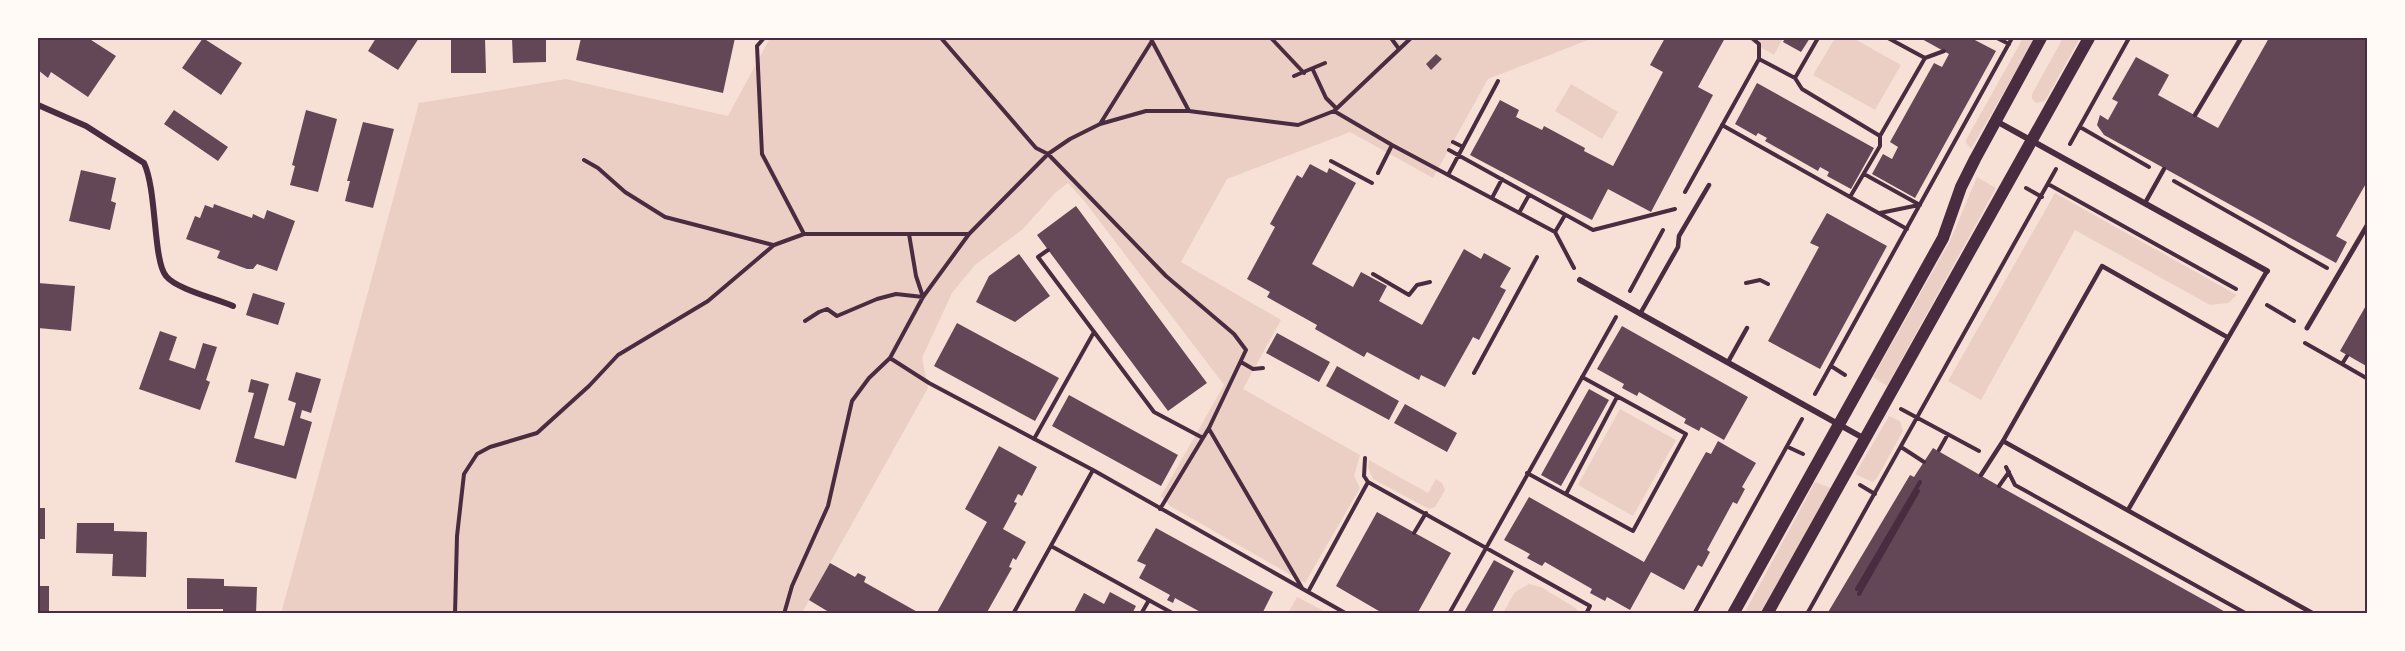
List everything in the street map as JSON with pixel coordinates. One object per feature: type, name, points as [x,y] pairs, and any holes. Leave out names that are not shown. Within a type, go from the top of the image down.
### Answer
[{"type":"main road","points":[[1733,614],[1942,238],[1961,187],[2041,38]]},
{"type":"main road","points":[[1767,614],[2088,38]]},
{"type":"street","points":[[38,105],[86,126],[144,163],[153,191],[160,265],[166,277],[179,285],[233,306]]},
{"type":"street","points":[[1996,120],[2267,271]]},
{"type":"street","points":[[2307,328],[2367,224]]},
{"type":"street","points":[[1580,280],[1865,439]]},
{"type":"lane","points":[[2194,115],[2241,38]]},
{"type":"lane","points":[[2145,203],[2163,171]]},
{"type":"lane","points":[[1640,314],[1678,247],[1679,236],[1709,185]]},
{"type":"lane","points":[[1981,475],[2003,441],[2102,266],[2228,337]]},
{"type":"lane","points":[[2128,510],[2267,271]]},
{"type":"lane","points":[[1728,362],[1747,328]]},
{"type":"lane","points":[[2003,441],[2314,614]]},
{"type":"path","points":[[764,38],[757,46],[762,154],[804,234]]},
{"type":"path","points":[[941,38],[1036,148],[1048,154],[1166,276],[1234,334],[1246,350],[1209,428],[1161,509]]},
{"type":"path","points":[[1271,38],[1304,73]]},
{"type":"path","points":[[1391,38],[1399,49]]},
{"type":"path","points":[[785,613],[792,586],[828,506],[852,401],[869,378],[891,358],[923,297],[969,234],[1048,154],[1070,139],[1100,124],[1146,111],[1189,111],[1298,125],[1335,109],[1411,38]]},
{"type":"path","points":[[1670,219],[1759,59],[1759,44],[1752,38]]},
{"type":"path","points":[[1794,78],[1818,38]]},
{"type":"path","points":[[1888,38],[1925,57]]},
{"type":"path","points":[[1997,38],[2009,44]]},
{"type":"path","points":[[1815,393],[2012,38]]},
{"type":"path","points":[[2129,38],[2080,127],[2163,171],[2338,275]]},
{"type":"path","points":[[1100,124],[1152,39]]},
{"type":"path","points":[[1152,39],[1189,111]]},
{"type":"path","points":[[1850,197],[1880,146],[1880,136],[1925,57],[1944,51]]},
{"type":"path","points":[[1759,59],[1794,78],[1802,89],[1880,136]]},
{"type":"path","points":[[1294,76],[1325,63]]},
{"type":"path","points":[[1313,69],[1326,98],[1335,109],[1392,145],[1555,232],[1580,280]]},
{"type":"path","points":[[1448,175],[1498,81]]},
{"type":"path","points":[[1722,125],[1907,229]]},
{"type":"path","points":[[1453,142],[1463,147]]},
{"type":"path","points":[[1378,173],[1392,145]]},
{"type":"path","points":[[1449,150],[1593,230],[1675,209]]},
{"type":"path","points":[[584,160],[598,168],[625,192],[665,217],[774,245]]},
{"type":"path","points":[[1331,161],[1372,183]]},
{"type":"path","points":[[1864,174],[1920,205]]},
{"type":"path","points":[[1492,198],[1502,179]]},
{"type":"path","points":[[2018,183],[2042,197]]},
{"type":"path","points":[[1807,614],[2048,184],[2236,288]]},
{"type":"path","points":[[1519,213],[1529,195]]},
{"type":"path","points":[[1878,213],[1920,205]]},
{"type":"path","points":[[1555,232],[1565,214]]},
{"type":"path","points":[[1636,278],[1664,228]]},
{"type":"path","points":[[455,614],[457,536],[464,474],[477,454],[490,447],[537,433],[589,386],[618,355],[708,301],[774,245],[804,234],[969,234]]},
{"type":"path","points":[[909,234],[916,276],[923,297]]},
{"type":"path","points":[[1048,250],[1038,257],[1154,412],[1203,438]]},
{"type":"path","points":[[1474,373],[1537,257]]},
{"type":"path","points":[[1373,274],[1408,295],[1417,285],[1430,282]]},
{"type":"path","points":[[1746,283],[1760,280],[1768,284]]},
{"type":"path","points":[[805,321],[827,309],[837,316],[877,299],[896,294],[923,297]]},
{"type":"path","points":[[1449,614],[1623,304]]},
{"type":"path","points":[[2266,305],[2307,328],[2300,340],[2367,379]]},
{"type":"path","points":[[1034,439],[1094,332]]},
{"type":"path","points":[[2342,364],[2347,356]]},
{"type":"path","points":[[891,358],[929,382],[1093,470],[1347,614]]},
{"type":"path","points":[[1241,362],[1254,369],[1263,368]]},
{"type":"path","points":[[1831,366],[1854,380]]},
{"type":"path","points":[[1527,473],[1633,531],[1686,434],[1582,377]]},
{"type":"path","points":[[1566,494],[1617,396]]},
{"type":"path","points":[[1896,406],[1979,451]]},
{"type":"path","points":[[1694,614],[1803,417]]},
{"type":"path","points":[[1209,428],[1302,589]]},
{"type":"path","points":[[1939,450],[1948,434]]},
{"type":"path","points":[[1901,447],[1924,462]]},
{"type":"path","points":[[1365,458],[1364,476],[1368,482],[1487,546],[1590,606],[1586,614]]},
{"type":"path","points":[[2006,467],[2015,485],[2247,614]]},
{"type":"path","points":[[1013,614],[1093,470]]},
{"type":"path","points":[[1999,486],[2009,472]]},
{"type":"path","points":[[1852,480],[1875,494]]},
{"type":"path","points":[[1308,592],[1368,482]]},
{"type":"path","points":[[1918,491],[1858,591],[1920,482]]},
{"type":"path","points":[[1414,533],[1426,513]]},
{"type":"path","points":[[1051,546],[1174,614]]},
{"type":"path","points":[[1142,614],[1149,600]]},
{"type":"shaded area","points":[[770,38],[1593,38],[1488,79],[1433,178],[1350,132],[1227,179],[1181,262],[1281,320],[1243,389],[1360,455],[1354,476],[1360,488],[1305,583],[1170,506],[1161,496],[1224,385],[1085,202],[1068,183],[1055,193],[1023,229],[975,265],[952,293],[922,358],[928,388],[802,613],[281,614],[419,103],[566,79],[728,116]]},
{"type":"shaded area","points":[[1745,38],[1783,38],[1774,55]]},
{"type":"shaded area","points":[[1835,38],[1853,38],[1901,65],[1875,110],[1813,75]]},
{"type":"shaded area","points":[[2023,38],[2035,38],[1971,149],[1966,140]]},
{"type":"shaded area","points":[[2063,38],[2080,38],[2045,101],[2036,103],[2032,99],[2032,94]]},
{"type":"shaded area","points":[[1571,84],[1618,112],[1602,139],[1555,111]]},
{"type":"shaded area","points":[[1977,177],[1996,188],[1887,386],[1873,377],[1950,241]]},
{"type":"shaded area","points":[[2055,193],[2237,295],[2228,303],[2210,305],[2075,230],[1981,400],[1948,381]]},
{"type":"shaded area","points":[[1620,409],[1676,440],[1633,516],[1578,485]]},
{"type":"shaded area","points":[[1889,416],[1900,421],[1903,431],[1873,482],[1855,474]]},
{"type":"shaded area","points":[[1369,460],[1428,493],[1436,479],[1442,483],[1445,490],[1435,507],[1429,509],[1373,479],[1368,467]]},
{"type":"shaded area","points":[[1815,482],[1831,488],[1761,613],[1744,614]]},
{"type":"shaded area","points":[[1529,584],[1541,587],[1578,611],[1576,613],[1503,613],[1515,592]]},
{"type":"shaded area","points":[[1297,597],[1328,613],[1288,613]]},
{"type":"building","points":[[38,38],[88,38],[116,56],[88,97],[51,72],[48,78],[38,70]]},
{"type":"building","points":[[203,38],[242,63],[221,95],[182,68]]},
{"type":"building","points":[[376,38],[419,38],[398,70],[368,51]]},
{"type":"building","points":[[451,38],[485,38],[486,73],[451,73]]},
{"type":"building","points":[[512,38],[546,38],[546,62],[513,63]]},
{"type":"building","points":[[581,38],[735,38],[723,93],[576,60]]},
{"type":"building","points":[[1665,38],[1725,38],[1698,87],[1713,95],[1651,212],[1608,189],[1592,220],[1470,155],[1500,100],[1519,110],[1516,117],[1542,130],[1544,126],[1613,166],[1663,72],[1650,65]]},
{"type":"building","points":[[1785,38],[1810,38],[1801,52],[1783,42]]},
{"type":"building","points":[[1920,38],[1971,38],[1996,51],[1915,198],[1872,174],[1883,154],[1892,159],[1898,147],[1890,142],[1934,63],[1942,67],[1949,54]]},
{"type":"building","points":[[2269,38],[2368,38],[2368,180],[2336,236],[2347,242],[2336,263],[2104,135],[2097,125],[2100,115],[2108,120],[2118,102],[2112,99],[2136,57],[2169,75],[2158,95],[2218,128]]},
{"type":"building","points":[[1436,54],[1442,59],[1431,70],[1426,64]]},
{"type":"building","points":[[1757,83],[1874,148],[1851,189],[1827,176],[1829,172],[1820,167],[1818,171],[1765,141],[1767,138],[1758,133],[1756,136],[1735,124]]},
{"type":"building","points":[[174,110],[228,147],[218,161],[164,124]]},
{"type":"building","points":[[306,110],[337,119],[318,192],[290,185],[295,166],[292,165]]},
{"type":"building","points":[[363,122],[394,129],[373,208],[345,201],[350,181],[347,181]]},
{"type":"building","points":[[1310,164],[1327,173],[1329,168],[1356,183],[1312,264],[1353,287],[1361,272],[1387,286],[1379,301],[1422,325],[1464,249],[1481,259],[1484,253],[1511,268],[1500,287],[1506,290],[1479,340],[1473,337],[1445,387],[1421,375],[1419,380],[1367,352],[1364,357],[1315,329],[1317,325],[1267,297],[1270,292],[1247,279],[1275,227],[1270,224],[1297,175],[1302,178]]},
{"type":"building","points":[[81,170],[116,178],[111,201],[116,203],[110,230],[69,221]]},
{"type":"building","points":[[214,204],[252,218],[253,214],[264,219],[267,210],[295,221],[277,271],[257,264],[253,269],[247,269],[217,258],[220,251],[186,239],[195,216],[200,218],[205,205],[213,208]]},
{"type":"building","points":[[1076,206],[1207,383],[1168,411],[1037,235]]},
{"type":"building","points":[[1827,213],[1887,246],[1820,369],[1768,341],[1819,247],[1810,243]]},
{"type":"building","points":[[1019,254],[1050,296],[1015,322],[976,302],[989,276]]},
{"type":"building","points":[[38,283],[75,286],[71,331],[38,328]]},
{"type":"building","points":[[253,293],[285,303],[278,325],[246,315]]},
{"type":"building","points":[[2368,302],[2368,367],[2340,351]]},
{"type":"building","points":[[957,323],[1059,378],[1035,421],[934,366]]},
{"type":"building","points":[[1622,326],[1748,397],[1724,440],[1701,427],[1699,431],[1684,423],[1686,419],[1639,392],[1637,396],[1622,388],[1624,384],[1597,369]]},
{"type":"building","points":[[160,331],[177,337],[169,360],[195,369],[203,343],[217,347],[206,380],[210,382],[200,410],[139,389]]},
{"type":"building","points":[[1277,333],[1330,362],[1319,382],[1266,353]]},
{"type":"building","points":[[1337,366],[1399,401],[1389,420],[1326,386]]},
{"type":"building","points":[[296,372],[321,379],[311,413],[302,410],[300,418],[312,422],[296,479],[235,462],[254,393],[248,392],[251,379],[269,384],[254,438],[284,446],[296,403],[288,400]]},
{"type":"building","points":[[1589,389],[1609,400],[1561,486],[1541,475]]},
{"type":"building","points":[[1069,395],[1178,455],[1161,486],[1052,426]]},
{"type":"building","points":[[1405,404],[1457,433],[1447,452],[1394,423]]},
{"type":"building","points":[[1718,441],[1756,463],[1742,487],[1745,489],[1737,504],[1733,502],[1707,550],[1710,552],[1702,567],[1698,565],[1684,590],[1651,572],[1630,610],[1607,597],[1605,601],[1590,593],[1592,589],[1545,562],[1542,566],[1527,558],[1530,554],[1504,540],[1529,497],[1644,562],[1706,452],[1711,454]]},
{"type":"building","points":[[999,446],[1037,467],[1022,496],[1018,494],[1014,502],[1017,503],[1003,529],[1026,542],[1016,560],[1013,558],[1009,567],[1012,568],[986,614],[936,614],[987,522],[965,509]]},
{"type":"building","points":[[1933,448],[2229,614],[1827,614],[1910,475],[1914,477]]},
{"type":"building","points":[[38,508],[45,508],[45,539],[38,539]]},
{"type":"building","points":[[1377,512],[1451,553],[1417,614],[1384,614],[1336,586]]},
{"type":"building","points":[[77,523],[114,523],[114,531],[147,532],[146,577],[112,576],[113,554],[76,553]]},
{"type":"building","points":[[1156,528],[1273,592],[1262,614],[1204,614],[1175,598],[1173,603],[1167,600],[1170,595],[1139,578],[1146,565],[1137,561]]},
{"type":"building","points":[[1494,560],[1514,571],[1491,614],[1463,614]]},
{"type":"building","points":[[830,563],[855,577],[858,573],[866,577],[864,582],[921,614],[841,614],[836,611],[832,614],[809,600]]},
{"type":"building","points":[[187,578],[224,579],[224,586],[257,587],[256,614],[223,614],[223,609],[187,609]]},
{"type":"building","points":[[38,586],[49,586],[49,614],[38,614]]},
{"type":"building","points":[[1110,592],[1136,606],[1132,614],[1073,614],[1084,593],[1104,604]]}]
